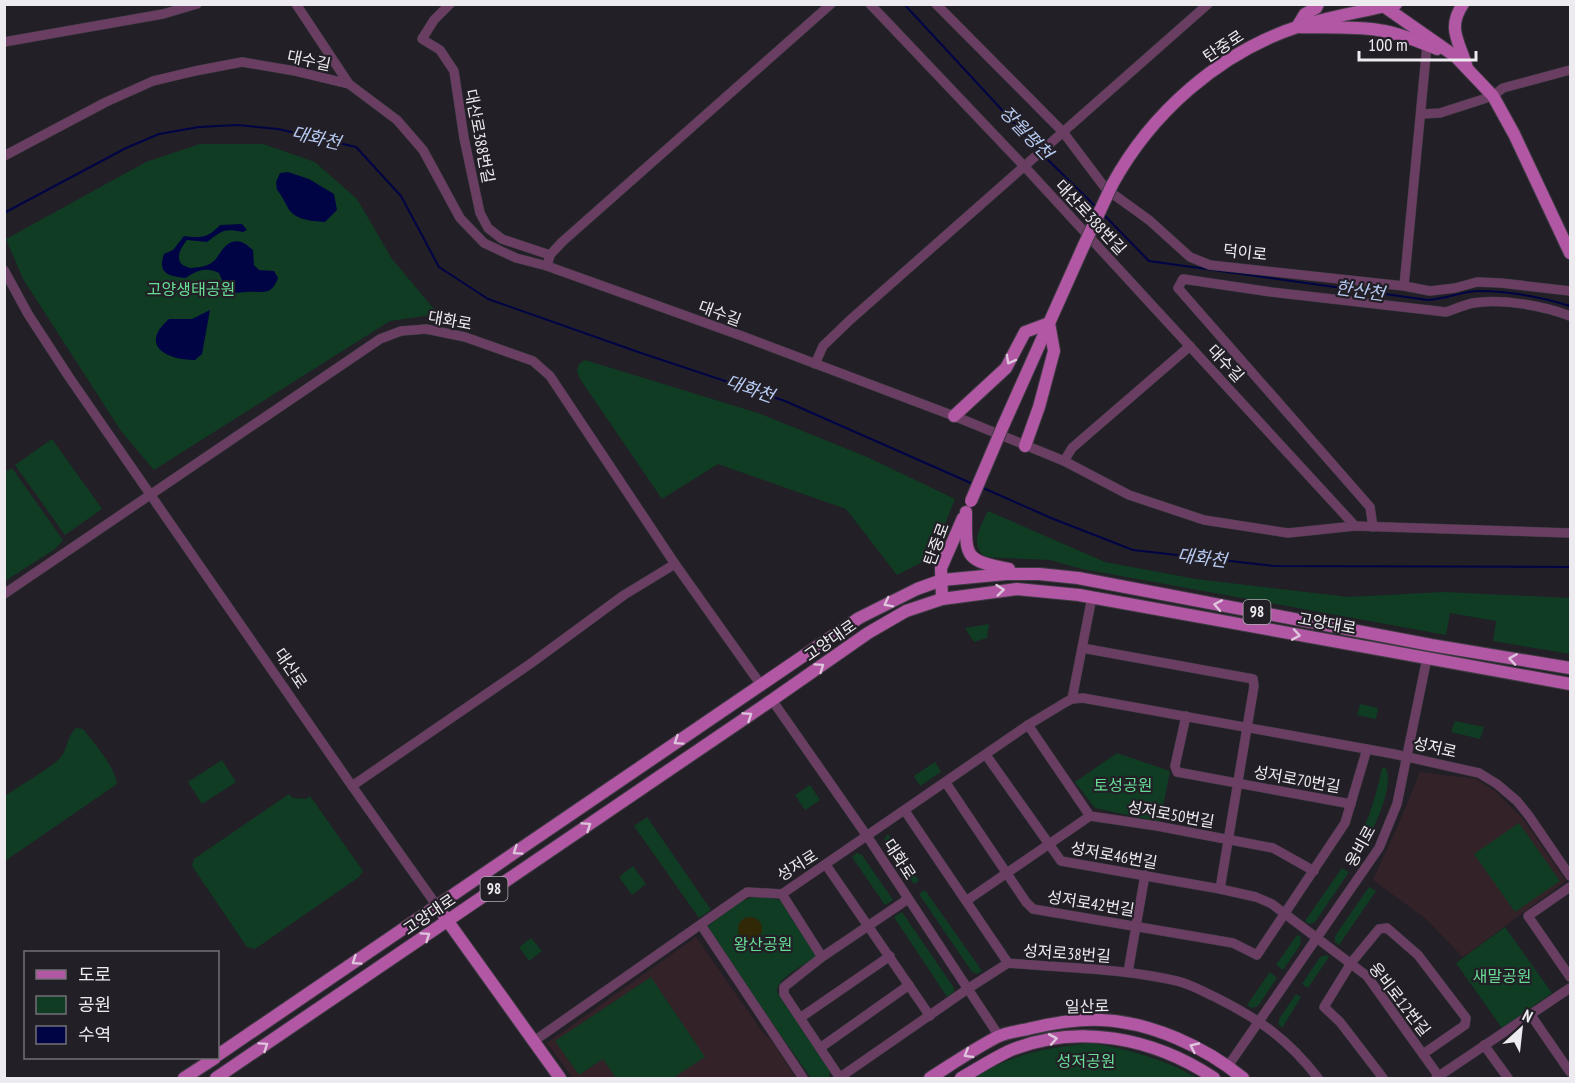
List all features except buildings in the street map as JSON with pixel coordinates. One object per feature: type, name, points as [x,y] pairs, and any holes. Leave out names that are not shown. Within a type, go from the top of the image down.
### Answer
[{"type":"main road","points":[[1318,4],[1305,14],[1298,27],[1354,27],[1379,30],[1406,37],[1455,56]]},
{"type":"main road","points":[[1464,4],[1454,21],[1455,38],[1463,53],[1467,69]]},
{"type":"main road","points":[[1387,5],[1455,56],[1493,96],[1515,134],[1570,253]]},
{"type":"main road","name":"탄중로","points":[[942,599],[941,568],[1109,187],[1141,139],[1169,107],[1204,77],[1251,46],[1298,27],[1387,5]]},
{"type":"main road","points":[[954,416],[1006,368],[1025,332],[1050,323],[1054,351],[1039,407],[1025,446]]},
{"type":"main road","points":[[968,507],[968,548],[975,561],[1039,574]]},
{"type":"main road","name":"고양대로","points":[[219,1055],[859,618],[917,589],[942,580],[1006,574],[1039,574],[1078,578],[1431,645],[1570,668]]},
{"type":"main road","name":"고양대로","points":[[216,1078],[868,633],[906,611],[942,599],[1017,589],[1092,597],[1570,684]]},
{"type":"main road","name":"대산로","points":[[437,906],[560,1078]]},
{"type":"main road","name":"일산로","points":[[930,1078],[999,1036],[1077,1020],[1102,1020],[1146,1027],[1210,1055],[1243,1078]]},
{"type":"main road","name":"일산로","points":[[961,1078],[1010,1051],[1043,1041],[1075,1035],[1097,1035],[1132,1042],[1168,1054],[1214,1078]]},
{"type":"main road","name":"고양대로","points":[[184,1078],[213,1059]]},
{"type":"street","points":[[4,42],[141,19],[197,4]]},
{"type":"street","points":[[296,4],[349,84]]},
{"type":"street","name":"대산로388번길","points":[[450,4],[434,20],[422,39],[440,50],[454,71],[464,138],[480,213],[488,228],[502,239],[550,255]]},
{"type":"street","points":[[547,266],[550,255],[562,242],[831,4]]},
{"type":"street","name":"대산로388번길","points":[[870,4],[1027,164],[1190,346]]},
{"type":"street","points":[[936,4],[1109,187]]},
{"type":"street","points":[[815,364],[824,346],[850,320],[1208,4]]},
{"type":"street","points":[[1404,286],[1427,45]]},
{"type":"street","name":"대수길","points":[[4,156],[106,102],[153,81],[242,62],[295,71],[349,84],[398,120],[423,150],[460,218],[484,243],[516,258],[547,266],[954,416],[1064,461],[1129,495],[1204,520],[1288,533],[1355,526],[1570,533]]},
{"type":"street","points":[[1421,114],[1440,113],[1493,96],[1503,88],[1570,70]]},
{"type":"street","name":"덕이로","points":[[1109,187],[1190,257],[1210,265],[1404,286],[1430,291],[1477,282],[1570,291]]},
{"type":"street","name":"대산로","points":[[4,270],[28,314],[437,906]]},
{"type":"street","points":[[1373,527],[1371,507],[1179,288],[1183,279],[1271,292],[1446,312],[1471,303],[1495,301],[1558,311],[1570,316]]},
{"type":"street","name":"대화로","points":[[4,594],[380,339],[401,331],[426,329],[465,336],[533,361],[550,376],[675,564],[761,685]]},
{"type":"street","name":"대수길","points":[[1064,461],[1072,448],[1190,346],[1355,526]]},
{"type":"street","points":[[352,786],[530,664],[624,595],[675,564]]},
{"type":"street","points":[[1072,699],[1092,597]]},
{"type":"street","points":[[1082,648],[1253,680],[1248,728]]},
{"type":"street","name":"웅비로","points":[[1228,1066],[1260,1023],[1379,848],[1397,804],[1427,658]]},
{"type":"street","name":"성저로","points":[[534,1041],[747,892],[782,894],[1028,725],[1072,699],[1083,698],[1186,716],[1367,749],[1479,773],[1497,783],[1529,816],[1570,876]]},
{"type":"street","name":"대화로","points":[[772,700],[867,836],[999,1036]]},
{"type":"street","name":"성저로70번길","points":[[1186,716],[1175,766],[1177,772],[1351,804]]},
{"type":"street","points":[[966,901],[1090,816],[1028,725]]},
{"type":"street","name":"성저로70번길","points":[[1220,889],[1248,728]]},
{"type":"street","points":[[1284,915],[1345,823],[1367,749]]},
{"type":"street","name":"성저로46번길","points":[[986,754],[1061,861],[1256,897],[1272,904],[1284,915]]},
{"type":"street","name":"성저로42번길","points":[[946,783],[1033,909],[1233,943],[1257,955],[1284,915]]},
{"type":"street","name":"성저로38번길","points":[[905,811],[1008,963],[1128,972],[1178,981],[1238,1008],[1260,1023]]},
{"type":"street","name":"성저로50번길","points":[[1090,816],[1273,848],[1314,871]]},
{"type":"street","points":[[826,865],[930,1016]]},
{"type":"street","points":[[1128,972],[1145,875]]},
{"type":"street","points":[[1570,887],[1528,916],[1570,977]]},
{"type":"street","points":[[782,894],[822,957]]},
{"type":"street","points":[[908,899],[822,957],[784,987],[784,994],[839,1078],[1008,963]]},
{"type":"street","name":"웅비로12번길","points":[[1284,915],[1367,976],[1437,1076]]},
{"type":"street","points":[[701,925],[803,1078]]},
{"type":"street","name":"웅비로12번길","points":[[1383,1078],[1340,1022],[1324,1006],[1351,963],[1383,927],[1388,928],[1418,955],[1466,1018],[1465,1025],[1423,1054]]},
{"type":"street","points":[[800,1018],[890,956]]},
{"type":"street","points":[[820,1048],[909,985]]},
{"type":"street","points":[[1437,1076],[1570,988]]},
{"type":"street","points":[[1530,1014],[1570,1072]]},
{"type":"street","points":[[1260,1023],[1292,1047],[1318,1078]]},
{"type":"street","points":[[1484,1045],[1508,1078]]},
{"type":"shaded area","points":[[1420,772],[1476,779],[1495,791],[1523,819],[1566,881],[1463,957],[1426,919],[1373,880]]},
{"type":"shaded area","points":[[696,937],[763,1033],[772,1041],[796,1078],[573,1078],[547,1043]]},
{"type":"green space","name":"고양생태공원","points":[[200,144],[263,144],[315,162],[357,199],[392,259],[438,314],[390,321],[154,470],[121,431],[23,279],[6,239],[146,162]]},
{"type":"green space","points":[[585,360],[758,413],[867,457],[955,499],[932,557],[897,575],[846,509],[718,464],[662,499],[580,379],[577,371],[579,364]]},
{"type":"green space","points":[[52,439],[102,509],[65,535],[15,465]]},
{"type":"green space","points":[[12,468],[63,540],[55,549],[5,581],[5,472]]},
{"type":"green space","points":[[988,511],[1105,562],[1196,579],[1348,597],[1445,592],[1570,598],[1570,654],[1493,641],[1496,621],[1450,613],[1446,635],[1082,569],[1050,560],[986,557],[978,547],[977,541]]},
{"type":"green space","points":[[989,624],[987,638],[974,642],[965,628]]},
{"type":"green space","points":[[1360,704],[1378,708],[1376,719],[1357,715]]},
{"type":"green space","points":[[1455,721],[1484,727],[1480,739],[1451,732]]},
{"type":"green space","points":[[76,728],[83,729],[103,755],[113,770],[117,784],[5,861],[5,796],[57,761]]},
{"type":"green space","name":"토성공원","points":[[1117,753],[1170,771],[1160,822],[1095,808],[1075,782]]},
{"type":"green space","points":[[222,760],[236,782],[202,804],[188,782]]},
{"type":"green space","points":[[935,762],[941,772],[920,786],[914,776]]},
{"type":"green space","points":[[1382,768],[1386,768],[1387,789],[1378,817],[1355,863],[1349,858],[1369,814]]},
{"type":"green space","points":[[810,785],[820,800],[805,810],[795,795]]},
{"type":"green space","points":[[289,794],[293,798],[306,799],[310,796],[363,871],[359,877],[255,949],[247,947],[192,866],[194,859]]},
{"type":"green space","points":[[647,817],[711,910],[699,918],[634,826]]},
{"type":"green space","points":[[1519,823],[1560,881],[1515,912],[1474,854]]},
{"type":"green space","points":[[888,834],[919,881],[914,884],[884,839]]},
{"type":"green space","points":[[857,853],[862,855],[893,900],[885,905],[852,857]]},
{"type":"green space","points":[[633,866],[646,884],[632,895],[619,877]]},
{"type":"green space","points":[[1342,868],[1349,872],[1315,922],[1309,924],[1305,921]]},
{"type":"green space","points":[[1369,887],[1376,891],[1339,945],[1335,942],[1335,936]]},
{"type":"green space","points":[[925,890],[982,971],[977,974],[972,972],[919,894]]},
{"type":"green space","name":"왕산공원","points":[[757,896],[780,900],[817,956],[786,977],[777,992],[830,1070],[829,1078],[811,1078],[708,932],[708,926],[731,908]]},
{"type":"green space","points":[[902,912],[954,988],[954,992],[947,997],[894,917]]},
{"type":"green space","name":"새말공원","points":[[1505,927],[1552,993],[1502,1028],[1456,963]]},
{"type":"green space","points":[[1297,935],[1301,937],[1300,945],[1283,970],[1276,965]]},
{"type":"green space","points":[[531,938],[542,951],[529,961],[519,947]]},
{"type":"green space","points":[[1326,955],[1329,957],[1308,988],[1302,984],[1320,957]]},
{"type":"green space","points":[[1270,972],[1277,978],[1258,1006],[1252,1008],[1247,1005]]},
{"type":"green space","points":[[651,977],[705,1057],[673,1078],[616,1078],[603,1059],[579,1075],[555,1041]]},
{"type":"green space","points":[[1296,994],[1301,997],[1282,1028],[1279,1025],[1279,1019]]},
{"type":"green space","name":"성저공원","points":[[1091,1043],[1146,1056],[1172,1065],[1197,1078],[974,1078],[1016,1057],[1059,1047]]},
{"type":"sand","points":[[750,917],[759,920],[762,929],[759,938],[750,941],[741,938],[738,929],[741,920]]},
{"type":"water","points":[[288,172],[309,179],[334,194],[337,210],[325,222],[303,219],[290,211],[277,190],[276,182],[280,173]]},
{"type":"water","points":[[242,224],[247,230],[243,232],[223,231],[207,242],[187,240],[180,250],[180,261],[182,265],[189,268],[207,265],[212,263],[227,245],[235,241],[241,242],[253,250],[254,265],[259,270],[274,271],[278,278],[269,291],[230,292],[222,289],[219,273],[210,270],[202,270],[186,278],[170,275],[163,270],[164,254],[173,250],[184,236],[204,236],[220,225]]},
{"type":"water","points":[[210,310],[202,354],[195,360],[174,357],[160,349],[156,343],[156,336],[169,319],[192,319]]},
{"type":"waterway","name":"장월평천","points":[[904,4],[1039,150]]},
{"type":"waterway","name":"대화천","points":[[4,213],[126,148],[159,134],[199,127],[237,125],[278,129],[356,147],[401,196],[439,267],[488,299],[785,401],[973,484]]},
{"type":"waterway","name":"장월평천","points":[[1042,154],[1096,207]]},
{"type":"waterway","name":"한산천","points":[[1104,215],[1149,261],[1428,300],[1473,291],[1490,291],[1525,295],[1570,306]]},
{"type":"waterway","name":"대화천","points":[[981,487],[1051,518],[1133,550],[1274,566],[1570,567]]}]
